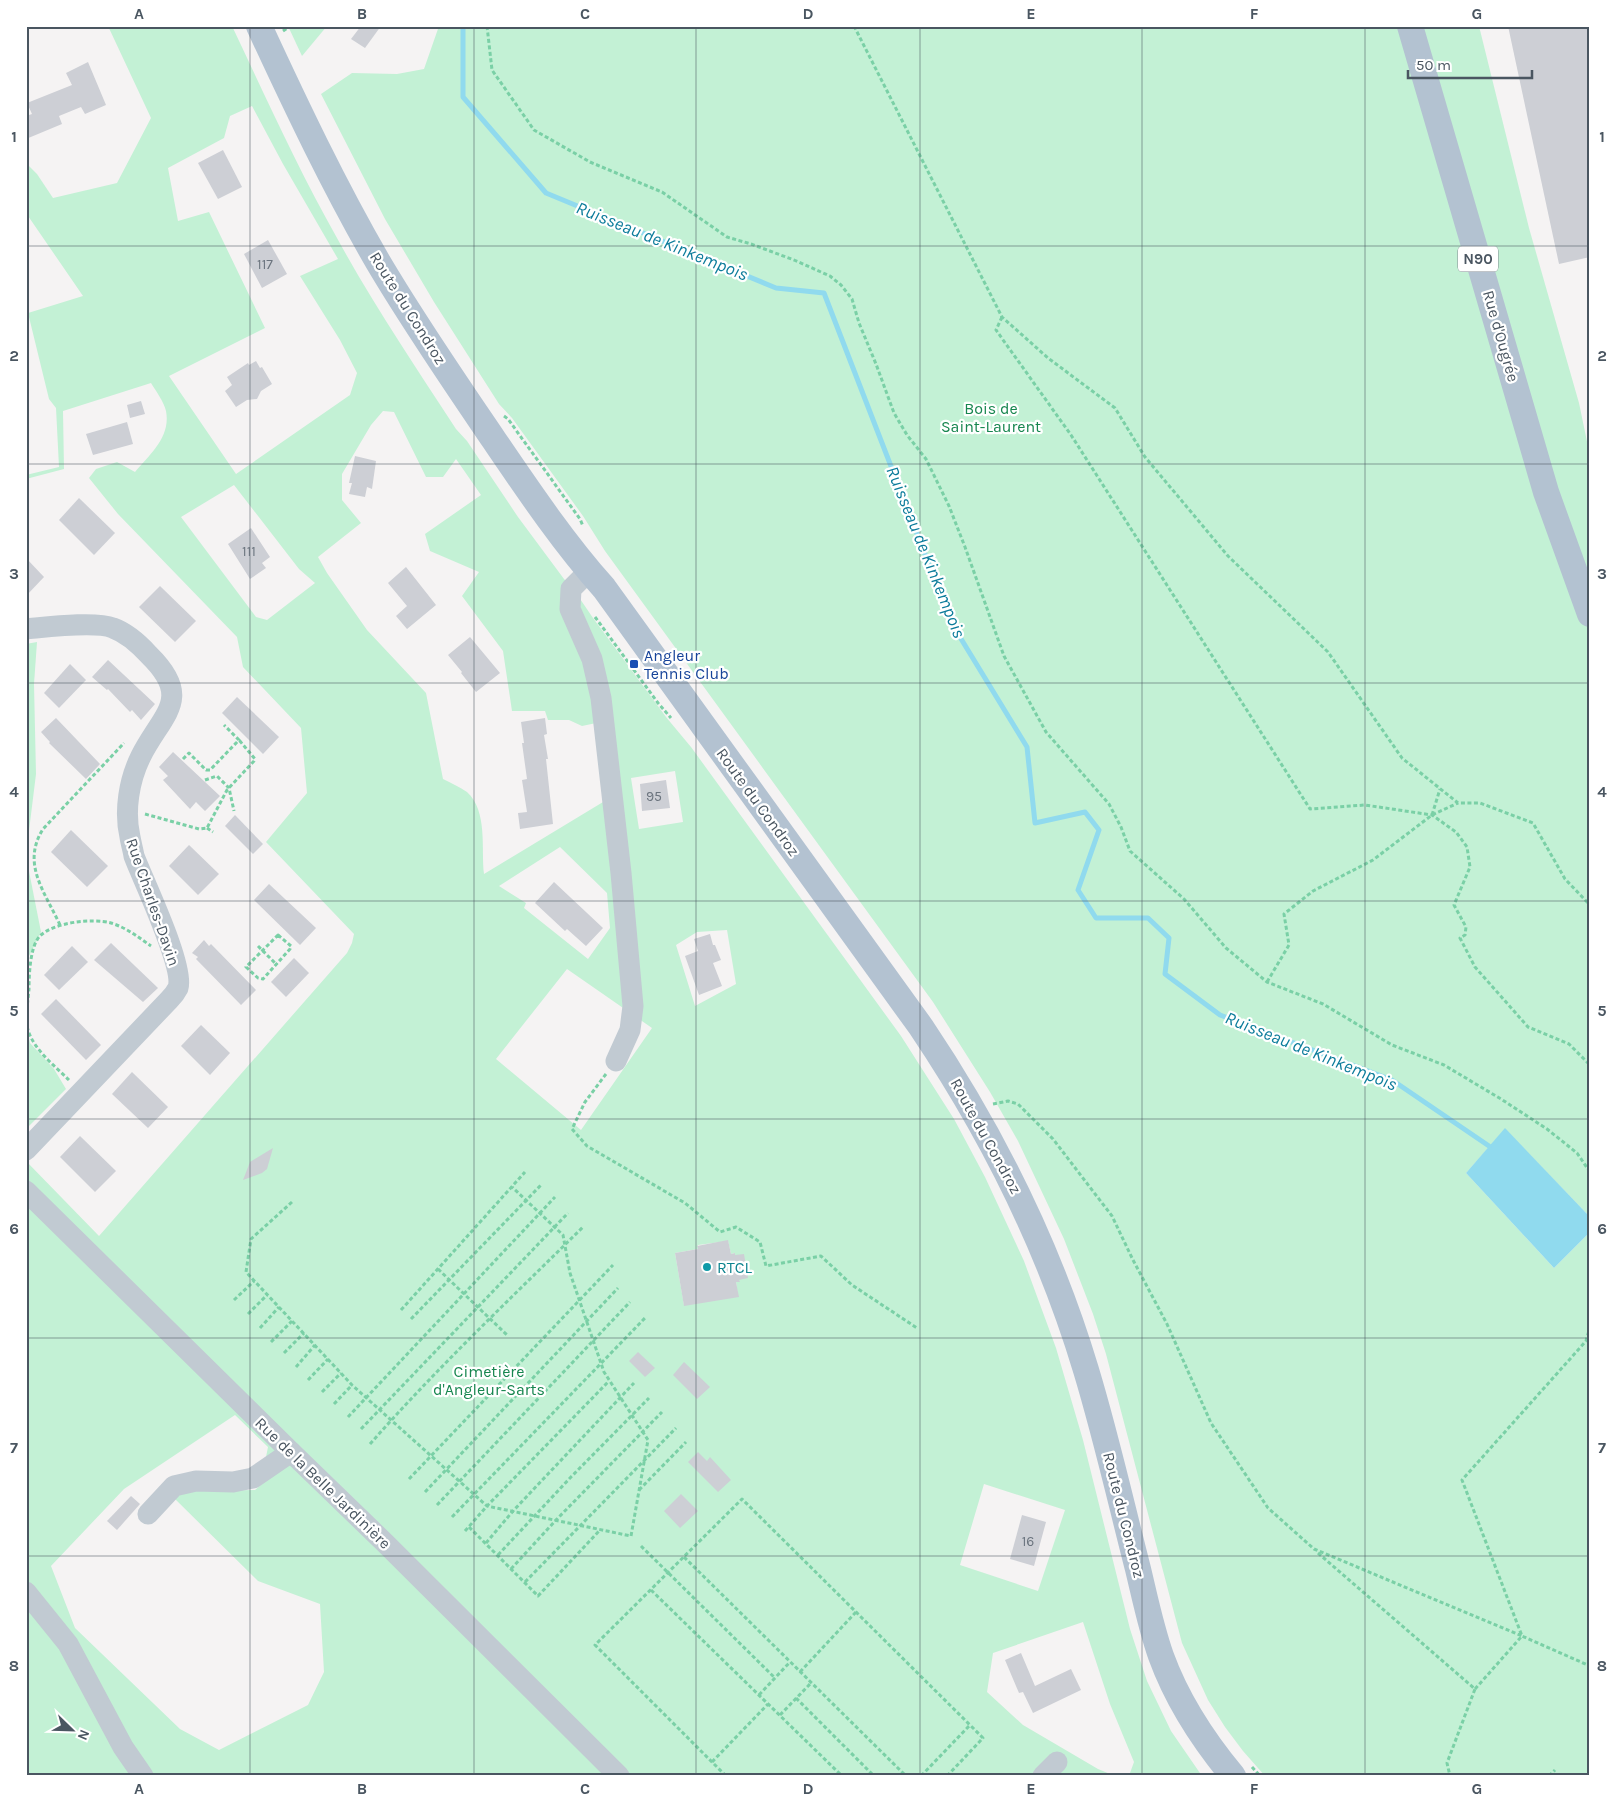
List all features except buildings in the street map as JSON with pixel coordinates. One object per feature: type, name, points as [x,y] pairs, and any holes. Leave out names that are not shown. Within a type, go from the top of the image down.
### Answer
[{"type":"main road","name":"Rue d'Ougrée","points":[[1410,26],[1546,492],[1590,614]]},
{"type":"main road","name":"Route du Condroz","points":[[271,29],[322,158],[354,219],[404,305],[459,390],[526,486],[589,571],[604,588],[898,994],[976,1113],[1023,1204],[1071,1321],[1094,1397],[1149,1615],[1162,1657],[1188,1713],[1210,1747],[1233,1776]]},
{"type":"street","points":[[589,571],[570,589],[570,609],[592,659],[601,698],[621,874],[633,1006],[630,1030],[616,1061]]},
{"type":"street","name":"Rue Charles-Davin","points":[[26,629],[100,625],[113,627],[137,643],[167,675],[172,692],[170,710],[141,757],[133,776],[127,815],[134,855],[172,951],[177,971],[178,987],[169,1000],[26,1150]]},
{"type":"street","name":"Rue de la Belle Jardinière","points":[[26,1190],[392,1549],[619,1776]]},
{"type":"street","points":[[148,1514],[174,1486],[196,1480],[233,1482],[253,1478],[291,1452]]},
{"type":"street","points":[[26,1592],[68,1644],[123,1748],[143,1776]]},
{"type":"path","points":[[271,29],[280,26]]},
{"type":"path","points":[[271,29],[290,26]]},
{"type":"path","points":[[486,26],[492,70],[534,130],[590,162],[662,192],[728,237],[794,260],[830,276],[841,285],[852,299],[859,323],[894,413],[907,435],[926,459],[948,506],[965,547],[1004,656],[1046,732],[1109,804],[1121,827],[1130,851],[1184,899],[1226,948],[1267,982],[1323,1004],[1392,1045],[1444,1065],[1547,1129],[1577,1153],[1590,1172]]},
{"type":"path","points":[[854,26],[1002,317],[1048,358],[1115,408],[1145,457],[1228,556],[1328,652],[1402,758],[1458,803]]},
{"type":"path","points":[[271,29],[286,40]]},
{"type":"path","points":[[1002,317],[996,330],[1071,435],[1310,809],[1365,805],[1432,815],[1456,832],[1467,847],[1470,866],[1454,904],[1466,927],[1465,935],[1460,938],[1475,967],[1528,1027],[1569,1044],[1590,1065]]},
{"type":"path","points":[[499,411],[508,419],[580,519],[582,525]]},
{"type":"path","points":[[592,610],[594,616],[653,696],[668,716],[674,720]]},
{"type":"path","points":[[207,828],[229,788],[255,759],[224,724]]},
{"type":"path","points":[[210,770],[239,740]]},
{"type":"path","points":[[60,926],[38,879],[33,860],[36,841],[43,829],[124,743]]},
{"type":"path","points":[[183,759],[189,752],[206,770],[210,770],[229,788],[234,811]]},
{"type":"path","points":[[205,780],[216,776]]},
{"type":"path","points":[[1432,815],[1440,789]]},
{"type":"path","points":[[1267,982],[1289,945],[1284,914],[1313,891],[1373,860],[1432,815],[1458,803],[1480,803],[1533,823],[1566,879],[1590,905]]},
{"type":"path","points":[[127,815],[140,813],[199,829],[207,828],[213,832]]},
{"type":"path","points":[[81,1093],[35,1045],[28,1030],[31,958],[39,938],[55,927],[82,922],[110,923],[137,934],[156,950],[162,952],[172,951]]},
{"type":"path","points":[[278,935],[291,946],[290,950],[277,965],[263,979],[258,978],[246,967],[278,935]]},
{"type":"path","points":[[258,946],[277,965]]},
{"type":"path","points":[[616,1061],[585,1102],[572,1129],[587,1146],[685,1203],[720,1232],[736,1227],[760,1242],[766,1266],[820,1256],[852,1285],[917,1328]]},
{"type":"path","points":[[976,1113],[994,1104],[1008,1101],[1018,1104],[1052,1139],[1112,1216],[1167,1324],[1211,1423],[1268,1508],[1475,1689]]},
{"type":"path","points":[[401,1310],[526,1172]]},
{"type":"path","points":[[411,1319],[541,1185]]},
{"type":"path","points":[[292,1202],[251,1239],[246,1272],[352,1385],[487,1506],[631,1536],[648,1440],[609,1381],[601,1363],[570,1273],[563,1235],[512,1187]]},
{"type":"path","points":[[348,1417],[555,1197]]},
{"type":"path","points":[[360,1429],[568,1213]]},
{"type":"path","points":[[370,1444],[490,1319],[583,1227]]},
{"type":"path","points":[[409,1479],[613,1266]]},
{"type":"path","points":[[438,1269],[508,1336]]},
{"type":"path","points":[[234,1300],[254,1281]]},
{"type":"path","points":[[425,1492],[618,1288]]},
{"type":"path","points":[[248,1314],[267,1295]]},
{"type":"path","points":[[437,1505],[630,1302]]},
{"type":"path","points":[[260,1328],[279,1307]]},
{"type":"path","points":[[452,1517],[645,1318]]},
{"type":"path","points":[[271,1342],[292,1321]]},
{"type":"path","points":[[1522,1636],[1462,1480],[1586,1341],[1590,1327]]},
{"type":"path","points":[[284,1353],[304,1333]]},
{"type":"path","points":[[296,1367],[315,1345]]},
{"type":"path","points":[[308,1380],[328,1359]]},
{"type":"path","points":[[322,1392],[341,1373]]},
{"type":"path","points":[[466,1531],[487,1506],[609,1381]]},
{"type":"path","points":[[486,1543],[513,1511],[634,1382]]},
{"type":"path","points":[[334,1404],[352,1385]]},
{"type":"path","points":[[498,1556],[649,1398]]},
{"type":"path","points":[[511,1569],[556,1520],[662,1412]]},
{"type":"path","points":[[525,1582],[676,1428]]},
{"type":"path","points":[[639,1490],[686,1442]]},
{"type":"path","points":[[726,1776],[595,1646],[742,1499],[983,1738],[947,1776]]},
{"type":"path","points":[[469,1527],[538,1596],[600,1530]]},
{"type":"path","points":[[641,1546],[775,1678]]},
{"type":"path","points":[[1314,1550],[1590,1666]]},
{"type":"path","points":[[684,1557],[906,1776]]},
{"type":"path","points":[[651,1590],[842,1776]]},
{"type":"path","points":[[800,1672],[856,1612]]},
{"type":"path","points":[[1450,1776],[1448,1763],[1475,1689],[1522,1636]]},
{"type":"path","points":[[759,1695],[790,1662]]},
{"type":"path","points":[[780,1715],[811,1683]]},
{"type":"path","points":[[796,1698],[874,1776]]},
{"type":"path","points":[[712,1762],[768,1704]]},
{"type":"path","points":[[920,1776],[970,1725]]},
{"type":"path","points":[[1549,1776],[1555,1770]]},
{"type":"green space","name":"Cimetière d'Angleur-Sarts","points":[[108,26],[232,26],[296,160],[337,238],[380,311],[456,429],[467,441],[518,517],[574,590],[666,717],[691,747],[901,1036],[954,1119],[985,1177],[1024,1261],[1056,1348],[1083,1440],[1130,1629],[1147,1681],[1171,1731],[1202,1776],[1124,1776],[1130,1773],[1134,1762],[1110,1704],[1083,1622],[993,1653],[987,1692],[1023,1725],[1098,1769],[1115,1776],[26,1776],[26,1161],[99,1236],[347,953],[354,934],[266,842],[307,793],[301,728],[243,667],[237,637],[118,514],[89,478],[96,469],[117,462],[135,472],[153,452],[162,437],[167,420],[162,400],[151,383],[63,411],[64,469],[26,479],[26,475],[59,467],[56,408],[49,399],[28,313],[83,296],[26,213],[26,163],[37,174],[53,198],[117,183],[151,118]],"holes":[[[252,106],[338,259],[300,276],[340,340],[357,373],[350,395],[236,474],[169,376],[265,328],[209,212],[178,221],[168,168],[224,138],[230,116]],[[383,411],[394,412],[426,477],[443,477],[456,459],[481,495],[425,534],[430,551],[479,572],[462,596],[503,651],[512,711],[545,711],[548,720],[569,720],[582,726],[601,722],[608,799],[484,874],[481,820],[478,809],[474,800],[467,792],[443,779],[426,693],[367,630],[318,557],[361,523],[342,500],[342,474],[371,425]],[[234,485],[299,569],[315,583],[267,620],[256,617],[181,517]],[[675,771],[683,822],[639,829],[631,778]],[[560,847],[607,893],[610,928],[588,959],[524,908],[526,903],[499,886]],[[727,930],[736,984],[695,1006],[676,945],[697,932]],[[567,969],[652,1028],[581,1130],[496,1059]],[[728,1241],[731,1254],[735,1253],[739,1281],[736,1282],[738,1296],[684,1305],[675,1253],[698,1249],[698,1245]],[[235,1415],[268,1447],[266,1457],[279,1469],[255,1490],[186,1491],[174,1498],[258,1581],[320,1604],[324,1672],[308,1705],[219,1750],[180,1729],[75,1628],[51,1566],[124,1489]],[[984,1484],[1065,1510],[1038,1591],[960,1565]]]},
{"type":"green space","points":[[288,26],[327,26],[302,56]]},
{"type":"green space","name":"Bois de Saint-Laurent","points":[[439,26],[1479,26],[1529,228],[1579,403],[1590,456],[1590,1217],[1505,1129],[1466,1173],[1554,1268],[1590,1232],[1590,1776],[1265,1776],[1225,1727],[1208,1700],[1182,1643],[1106,1354],[1093,1314],[1064,1239],[1018,1141],[990,1092],[933,1002],[605,551],[583,516],[512,418],[499,404],[434,302],[385,219],[321,94],[352,73],[397,74],[424,69]]},
{"type":"green space","points":[[37,642],[34,684],[36,774],[26,855],[26,644]]},
{"type":"green space","points":[[26,856],[41,932],[26,962]]},
{"type":"green space","points":[[26,1024],[30,1043],[54,1069],[66,1089],[26,1129]]},
{"type":"water","points":[[1505,1128],[1590,1217],[1590,1232],[1554,1268],[1466,1173]]},
{"type":"waterway","name":"Ruisseau de Kinkempois","points":[[463,26],[463,97],[546,193],[776,288],[824,293],[952,624],[1027,747],[1035,823],[1085,812],[1099,830],[1078,890],[1096,918],[1148,918],[1169,938],[1165,974],[1220,1015],[1392,1080],[1489,1146]]},
{"type":"place","name":"Angleur Tennis Club","points":[[634,664]]},
{"type":"place","name":"RTCL","points":[[707,1267]]}]
